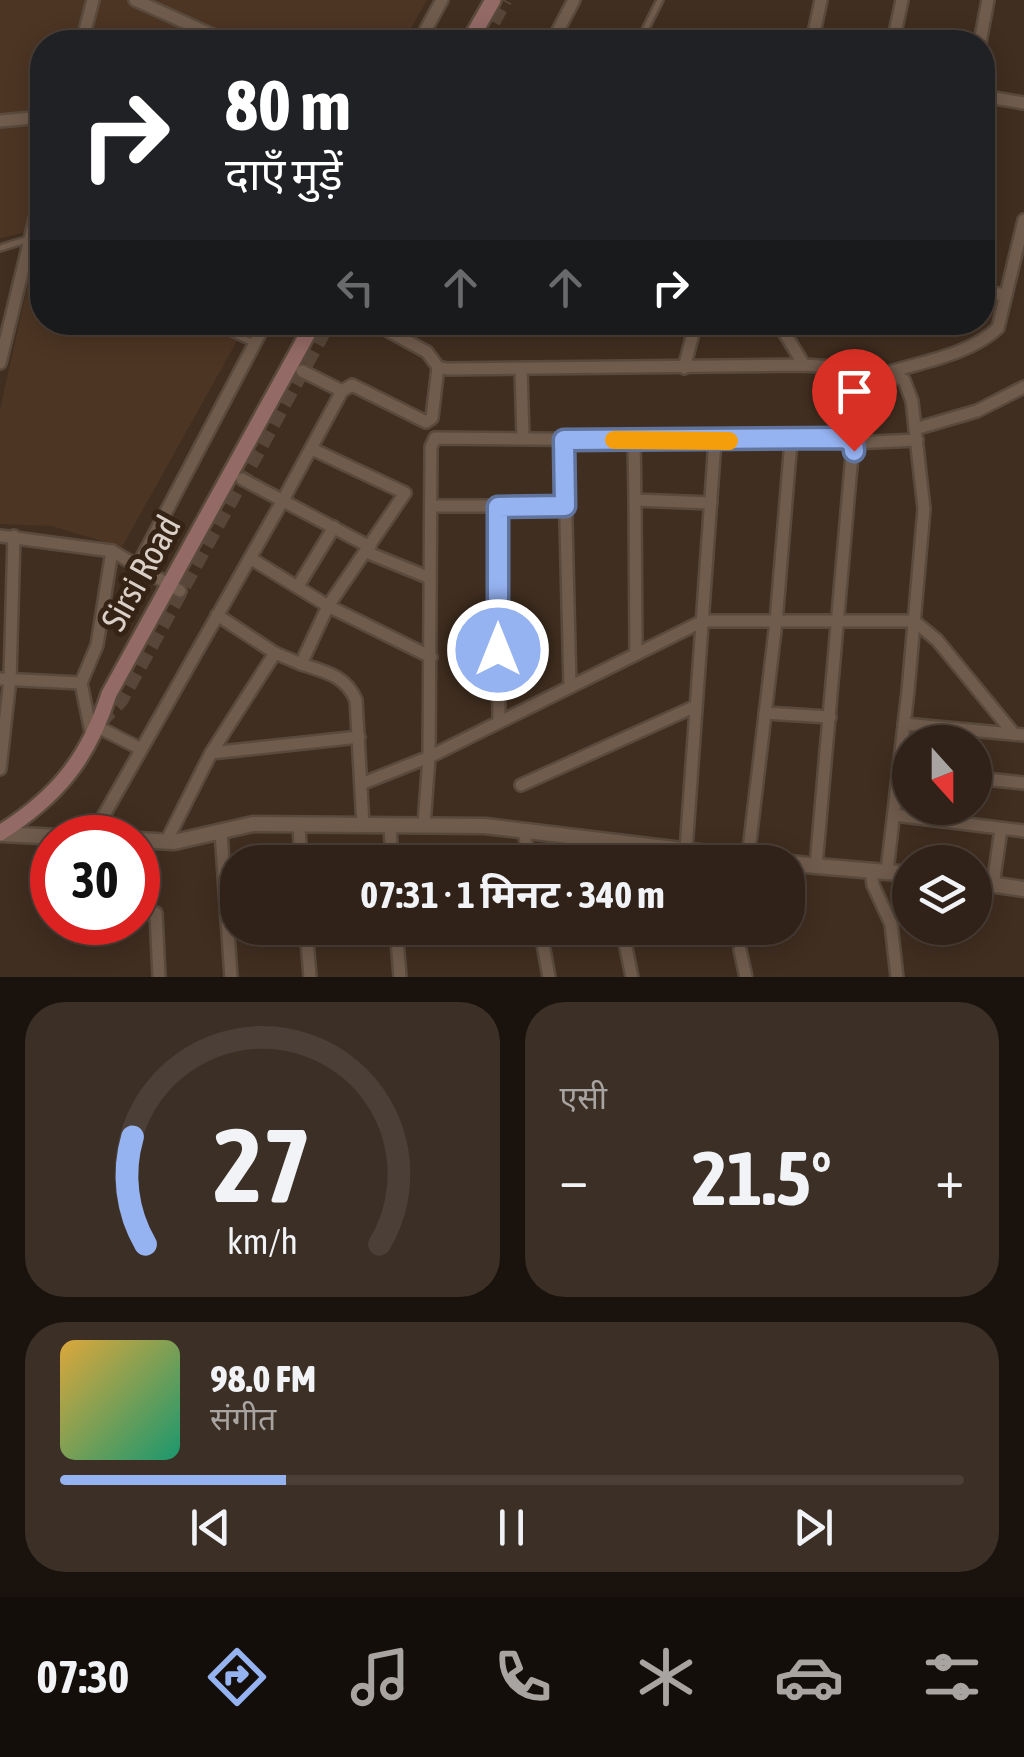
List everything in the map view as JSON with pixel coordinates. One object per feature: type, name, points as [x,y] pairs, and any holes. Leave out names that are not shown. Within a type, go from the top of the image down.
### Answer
[{"type":"main road","points":[[477,30],[493,0]]},
{"type":"main road","name":"Sirsi Road","points":[[0,833],[52,796],[97,728],[109,694],[175,588],[307,335]]},
{"type":"street","points":[[85,30],[93,0]]},
{"type":"street","points":[[135,0],[201,30]]},
{"type":"street","points":[[426,30],[442,0]]},
{"type":"street","points":[[558,30],[574,0]]},
{"type":"street","points":[[815,30],[821,0]]},
{"type":"street","points":[[896,30],[902,0]]},
{"type":"street","points":[[982,30],[988,0]]},
{"type":"street","points":[[995,98],[1024,103]]},
{"type":"street","points":[[0,121],[30,118]]},
{"type":"street","points":[[995,331],[1024,220]]},
{"type":"street","points":[[0,363],[30,235]]},
{"type":"street","points":[[995,294],[1006,294]]},
{"type":"street","points":[[138,565],[259,335]]},
{"type":"street","points":[[104,815],[342,391],[352,385],[426,422],[432,418],[438,367],[427,352],[396,335]]},
{"type":"street","points":[[684,368],[693,335]]},
{"type":"street","points":[[786,335],[804,365]]},
{"type":"street","points":[[438,367],[804,365],[890,372],[990,335]]},
{"type":"street","points":[[521,369],[523,437]]},
{"type":"street","points":[[302,370],[342,391]]},
{"type":"street","points":[[890,372],[904,380],[909,390],[924,509],[904,724],[1019,734]]},
{"type":"street","points":[[424,825],[431,657],[431,447],[435,438],[845,438],[853,443],[916,434],[977,412],[1024,387]]},
{"type":"street","points":[[564,440],[570,687]]},
{"type":"street","points":[[634,440],[636,654]]},
{"type":"street","points":[[686,845],[716,441]]},
{"type":"street","points":[[750,845],[776,622],[792,441]]},
{"type":"street","points":[[816,866],[853,443]]},
{"type":"street","points":[[301,664],[328,606],[405,493],[312,449]]},
{"type":"street","points":[[242,479],[368,549],[430,578]]},
{"type":"street","points":[[634,500],[711,503]]},
{"type":"street","points":[[432,506],[565,506]]},
{"type":"street","points":[[498,507],[499,722]]},
{"type":"street","points":[[298,586],[334,527]]},
{"type":"street","points":[[0,536],[112,551],[175,588]]},
{"type":"street","points":[[0,770],[14,536]]},
{"type":"street","points":[[112,551],[96,645],[81,683],[97,728],[141,750]]},
{"type":"street","points":[[250,558],[328,606],[431,657]]},
{"type":"street","points":[[217,615],[275,652],[340,678],[350,686],[359,715],[363,825]]},
{"type":"street","points":[[362,784],[429,757],[703,621],[914,621],[937,640],[1019,734]]},
{"type":"street","points":[[166,842],[212,754],[275,652]]},
{"type":"street","points":[[5,679],[81,683]]},
{"type":"street","points":[[521,785],[696,706]]},
{"type":"street","points":[[765,714],[830,716]]},
{"type":"street","points":[[212,754],[359,736]]},
{"type":"street","points":[[992,780],[1024,783]]},
{"type":"street","points":[[892,822],[873,885],[891,924],[897,977]]},
{"type":"street","points":[[160,842],[253,824],[298,824],[485,826],[645,845]]},
{"type":"street","points":[[298,824],[300,845]]},
{"type":"street","points":[[390,825],[391,845]]},
{"type":"street","points":[[976,825],[1024,831]]},
{"type":"street","points":[[1001,828],[993,885],[1024,888]]},
{"type":"street","points":[[524,830],[526,845]]},
{"type":"street","points":[[221,832],[231,977]]},
{"type":"street","points":[[0,833],[30,835]]},
{"type":"street","points":[[604,840],[605,845]]},
{"type":"street","points":[[805,865],[892,872]]},
{"type":"street","points":[[157,945],[159,977]]},
{"type":"street","points":[[307,945],[310,977]]},
{"type":"street","points":[[397,945],[400,977]]},
{"type":"street","points":[[543,945],[549,977]]},
{"type":"street","points":[[625,945],[632,977]]},
{"type":"street","points":[[740,950],[746,977]]},
{"type":"lane","points":[[645,30],[660,0]]},
{"type":"lane","points":[[0,248],[29,239]]},
{"type":"lane","points":[[235,335],[254,344]]},
{"type":"shaded area","points":[[0,0],[427,0],[410,30],[30,30],[30,231],[0,238]]},
{"type":"shaded area","points":[[30,274],[30,335],[240,335],[122,547],[52,526],[0,524],[0,410]]},
{"type":"tunnel","points":[[489,30],[505,0]]},
{"type":"tunnel","points":[[100,722],[121,700],[322,335]]},
{"type":"slow traffic","points":[[614,440],[729,441]]},
{"type":"route","points":[[498,650],[498,507],[565,506],[564,440],[845,438],[853,443],[854,451]]}]
